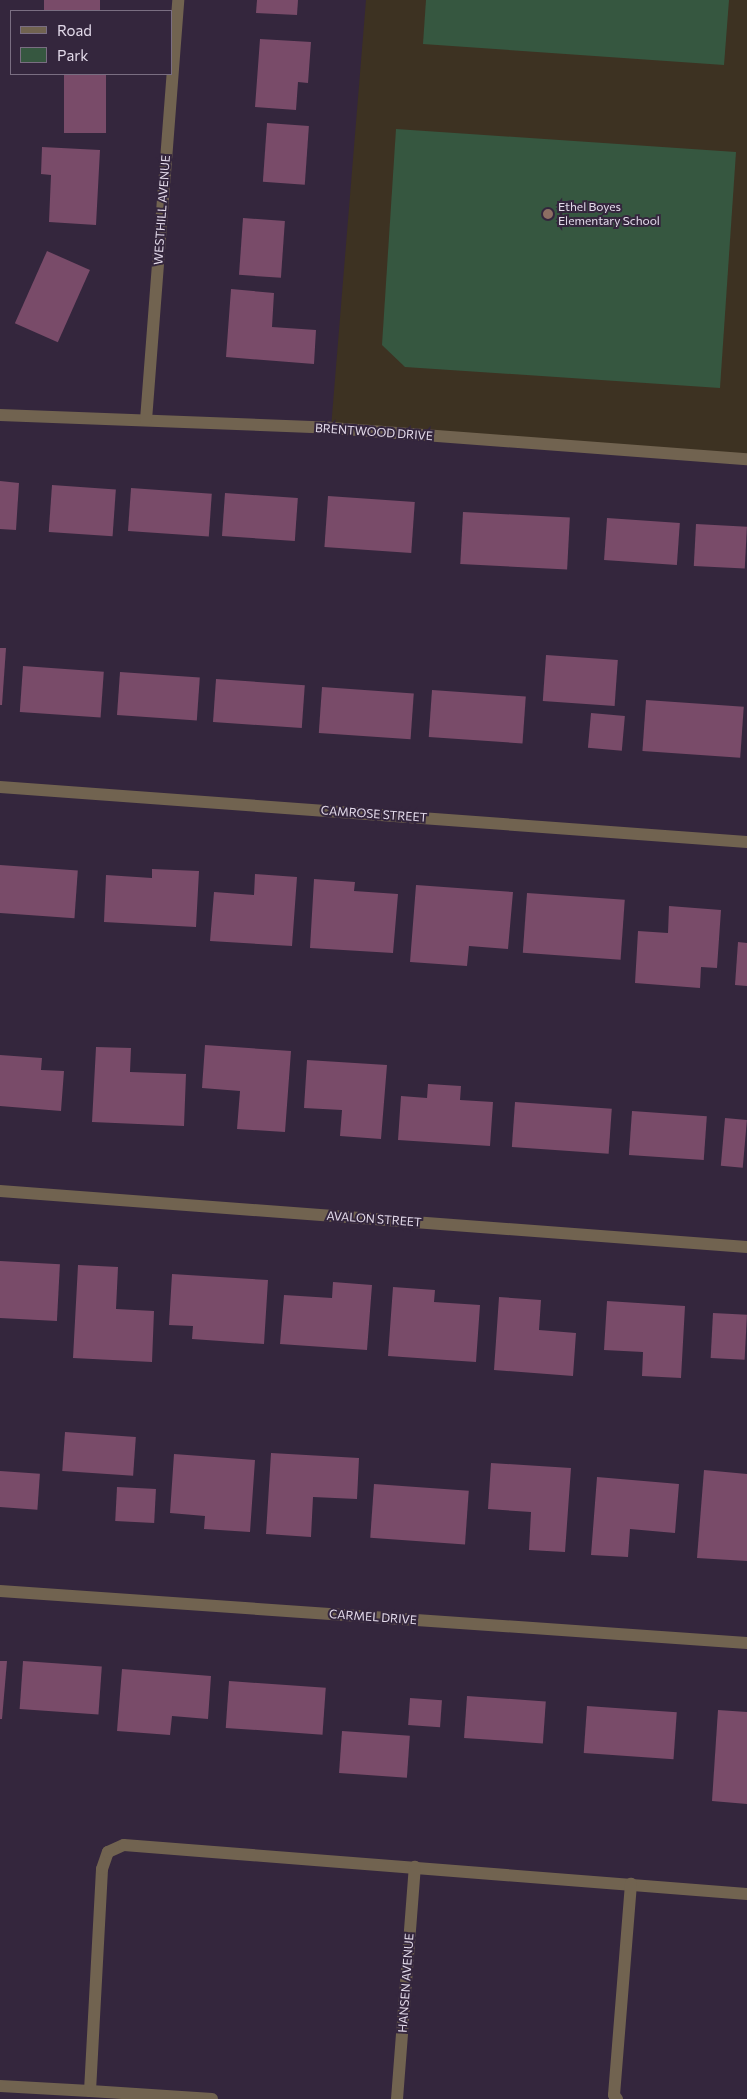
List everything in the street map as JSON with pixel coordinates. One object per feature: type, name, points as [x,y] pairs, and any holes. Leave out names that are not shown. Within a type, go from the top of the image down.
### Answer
[{"type":"street","name":"WESTHILL AVENUE","points":[[146,420],[178,0]]},
{"type":"street","name":"BRENTWOOD DRIVE","points":[[0,415],[339,429],[747,459]]},
{"type":"street","name":"CAMROSE STREET","points":[[0,787],[747,842]]},
{"type":"street","name":"AVALON STREET","points":[[0,1191],[747,1247]]},
{"type":"street","name":"CARMEL DRIVE","points":[[0,1592],[747,1643]]},
{"type":"street","points":[[90,2091],[102,1869],[108,1852],[124,1845],[415,1866],[747,1894]]},
{"type":"street","name":"HANSEN AVENUE","points":[[398,2099],[415,1866]]},
{"type":"street","points":[[617,2099],[614,2095],[631,1884]]},
{"type":"street","points":[[0,2086],[212,2099]]},
{"type":"shaded area","name":"Ethel Boyes Elementary School","points":[[366,0],[747,0],[747,459],[331,428]]},
{"type":"green space","points":[[426,0],[729,0],[724,65],[423,44]]},
{"type":"green space","points":[[396,129],[736,152],[720,388],[405,367],[382,345]]},
{"type":"building","points":[[44,0],[100,0],[100,10],[44,10]]},
{"type":"building","points":[[257,0],[298,0],[297,15],[256,13]]},
{"type":"building","points":[[260,39],[311,42],[308,83],[298,82],[296,110],[255,107]]},
{"type":"building","points":[[64,75],[106,75],[106,133],[64,133]]},
{"type":"building","points":[[267,123],[309,126],[305,185],[263,182]]},
{"type":"building","points":[[42,147],[100,150],[96,225],[49,222],[51,175],[41,174]]},
{"type":"building","points":[[243,218],[285,221],[281,278],[239,275]]},
{"type":"building","points":[[47,251],[90,270],[58,342],[15,323]]},
{"type":"building","points":[[231,289],[274,293],[272,327],[316,330],[314,364],[226,357]]},
{"type":"building","points":[[0,481],[19,483],[16,530],[0,529]]},
{"type":"building","points":[[52,485],[116,489],[113,536],[49,532]]},
{"type":"building","points":[[131,488],[212,494],[209,537],[128,531]]},
{"type":"building","points":[[225,493],[298,498],[295,541],[222,536]]},
{"type":"building","points":[[328,496],[415,502],[411,553],[324,547]]},
{"type":"building","points":[[463,512],[570,518],[567,570],[460,564]]},
{"type":"building","points":[[607,518],[680,523],[677,565],[604,560]]},
{"type":"building","points":[[696,524],[747,527],[745,569],[694,566]]},
{"type":"building","points":[[0,648],[6,648],[2,705],[0,705]]},
{"type":"building","points":[[546,655],[618,660],[615,706],[543,701]]},
{"type":"building","points":[[23,666],[104,672],[101,718],[20,712]]},
{"type":"building","points":[[120,672],[200,678],[197,720],[117,715]]},
{"type":"building","points":[[216,679],[305,685],[302,728],[213,722]]},
{"type":"building","points":[[322,687],[414,693],[411,739],[319,733]]},
{"type":"building","points":[[432,690],[526,697],[522,743],[429,737]]},
{"type":"building","points":[[646,700],[744,707],[740,758],[642,751]]},
{"type":"building","points":[[591,713],[625,716],[622,751],[588,748]]},
{"type":"building","points":[[0,865],[78,870],[74,918],[0,913]]},
{"type":"building","points":[[152,869],[199,871],[196,927],[104,922],[106,875],[152,878]]},
{"type":"building","points":[[255,874],[297,877],[292,946],[210,941],[214,892],[254,895]]},
{"type":"building","points":[[314,879],[355,882],[354,891],[398,894],[393,953],[310,948]]},
{"type":"building","points":[[416,885],[513,892],[508,949],[469,946],[467,966],[410,962]]},
{"type":"building","points":[[527,893],[625,900],[621,960],[523,953]]},
{"type":"building","points":[[669,906],[721,910],[717,968],[701,967],[700,988],[635,983],[638,931],[668,933]]},
{"type":"building","points":[[738,942],[747,943],[747,986],[735,985]]},
{"type":"building","points":[[205,1045],[291,1051],[285,1132],[237,1129],[240,1091],[202,1088]]},
{"type":"building","points":[[96,1047],[131,1048],[130,1072],[186,1074],[184,1126],[92,1122]]},
{"type":"building","points":[[0,1055],[42,1058],[41,1070],[64,1071],[61,1111],[0,1106]]},
{"type":"building","points":[[307,1060],[387,1065],[381,1139],[340,1136],[342,1110],[304,1108]]},
{"type":"building","points":[[428,1084],[461,1086],[460,1100],[493,1102],[490,1146],[398,1140],[401,1096],[427,1098]]},
{"type":"building","points":[[515,1102],[612,1109],[609,1154],[512,1147]]},
{"type":"building","points":[[632,1111],[707,1116],[704,1160],[629,1155]]},
{"type":"building","points":[[725,1118],[747,1120],[743,1168],[721,1166]]},
{"type":"building","points":[[0,1261],[60,1264],[57,1321],[0,1318]]},
{"type":"building","points":[[78,1265],[118,1267],[116,1309],[154,1311],[152,1362],[73,1358]]},
{"type":"building","points":[[172,1274],[268,1280],[264,1344],[192,1339],[193,1326],[169,1325]]},
{"type":"building","points":[[333,1282],[372,1285],[367,1350],[280,1344],[284,1295],[332,1298]]},
{"type":"building","points":[[393,1287],[435,1290],[434,1302],[480,1305],[476,1362],[388,1356]]},
{"type":"building","points":[[499,1297],[541,1300],[539,1330],[576,1333],[573,1376],[494,1370]]},
{"type":"building","points":[[607,1301],[685,1306],[681,1378],[642,1376],[643,1352],[604,1350]]},
{"type":"building","points":[[713,1313],[747,1315],[745,1360],[711,1358]]},
{"type":"building","points":[[65,1432],[136,1437],[133,1476],[62,1471]]},
{"type":"building","points":[[271,1453],[359,1458],[357,1499],[313,1497],[311,1537],[266,1534]]},
{"type":"building","points":[[174,1454],[255,1460],[250,1532],[204,1529],[205,1516],[170,1513]]},
{"type":"building","points":[[491,1463],[571,1468],[565,1552],[529,1550],[531,1512],[488,1509]]},
{"type":"building","points":[[704,1470],[747,1474],[747,1561],[697,1558]]},
{"type":"building","points":[[0,1471],[40,1474],[37,1510],[0,1507]]},
{"type":"building","points":[[597,1477],[679,1484],[675,1533],[630,1529],[628,1557],[591,1555]]},
{"type":"building","points":[[374,1484],[469,1491],[465,1544],[370,1538]]},
{"type":"building","points":[[117,1487],[156,1489],[154,1523],[115,1521]]},
{"type":"building","points":[[0,1661],[7,1661],[2,1719],[0,1719]]},
{"type":"building","points":[[23,1661],[102,1667],[98,1714],[20,1709]]},
{"type":"building","points":[[122,1669],[211,1676],[208,1719],[172,1716],[170,1735],[117,1731]]},
{"type":"building","points":[[229,1681],[326,1688],[322,1735],[226,1728]]},
{"type":"building","points":[[467,1696],[546,1702],[543,1743],[464,1738]]},
{"type":"building","points":[[410,1698],[442,1700],[440,1727],[408,1725]]},
{"type":"building","points":[[587,1706],[677,1712],[674,1759],[584,1753]]},
{"type":"building","points":[[718,1710],[747,1712],[747,1804],[712,1801]]},
{"type":"building","points":[[342,1731],[410,1736],[407,1778],[339,1773]]},
{"type":"place","name":"Ethel Boyes Elementary School","points":[[548,214]]}]
